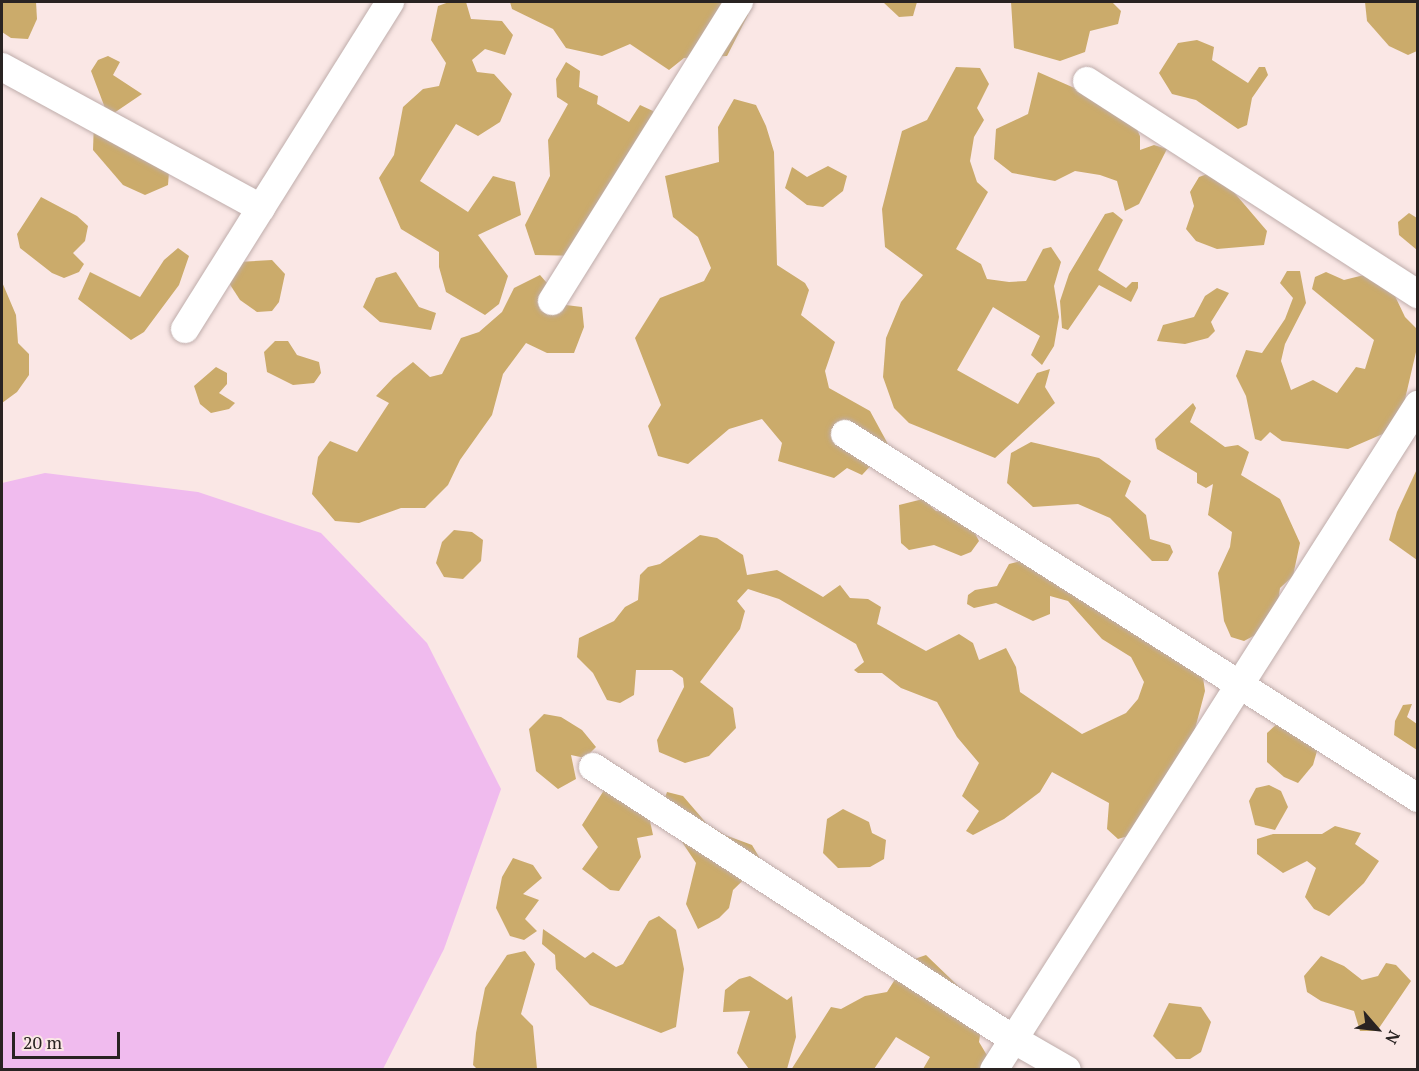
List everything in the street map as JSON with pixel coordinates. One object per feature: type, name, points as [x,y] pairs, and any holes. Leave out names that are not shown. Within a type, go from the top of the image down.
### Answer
[{"type":"street","points":[[185,329],[390,2]]},
{"type":"street","points":[[552,301],[739,2]]},
{"type":"street","points":[[2,67],[261,208]]},
{"type":"street","points":[[1087,81],[1418,294]]},
{"type":"street","points":[[994,1070],[1418,405]]},
{"type":"street","points":[[845,434],[1418,798]]},
{"type":"street","points":[[593,767],[1013,1039],[1067,1070]]},
{"type":"shaded area","points":[[2,2],[36,2],[37,19],[28,39],[11,38],[2,32]]},
{"type":"shaded area","points":[[449,2],[466,2],[471,19],[502,21],[513,35],[505,55],[485,49],[472,60],[477,72],[494,74],[512,94],[500,122],[478,136],[456,124],[420,181],[468,212],[493,176],[515,182],[521,215],[478,235],[508,276],[499,304],[485,315],[446,292],[439,267],[439,252],[401,229],[379,178],[394,155],[403,107],[423,89],[439,86],[446,63],[431,40],[438,6]]},
{"type":"shaded area","points":[[510,2],[748,2],[748,15],[727,56],[684,58],[669,70],[630,44],[602,56],[566,48],[553,29],[512,9]]},
{"type":"shaded area","points":[[883,2],[917,2],[913,16],[899,17]]},
{"type":"shaded area","points":[[1011,2],[1112,2],[1121,11],[1118,24],[1090,31],[1085,52],[1060,61],[1014,48]]},
{"type":"shaded area","points":[[1365,2],[1417,2],[1417,51],[1408,55],[1389,46],[1367,21]]},
{"type":"shaded area","points":[[1197,40],[1214,47],[1212,60],[1248,83],[1259,67],[1265,67],[1268,75],[1252,98],[1247,125],[1238,129],[1196,100],[1172,94],[1159,73],[1178,43]]},
{"type":"shaded area","points":[[108,56],[120,62],[113,75],[142,94],[114,113],[105,108],[91,71],[98,60]]},
{"type":"shaded area","points":[[566,62],[580,71],[579,87],[598,96],[597,104],[629,122],[640,105],[653,111],[659,134],[582,256],[535,255],[525,225],[550,176],[548,140],[568,104],[557,97],[556,79]]},
{"type":"shaded area","points":[[956,67],[980,68],[989,84],[977,108],[984,120],[974,137],[970,161],[977,182],[988,192],[956,249],[981,264],[987,279],[1009,282],[1026,281],[1043,249],[1051,247],[1061,262],[1054,286],[1059,317],[1054,346],[1042,365],[1031,355],[1040,336],[993,307],[957,370],[1018,404],[1037,373],[1050,369],[1045,387],[1055,403],[995,458],[909,423],[894,408],[883,377],[886,338],[901,302],[923,275],[885,247],[882,209],[902,131],[927,120]]},
{"type":"shaded area","points":[[1038,72],[1129,112],[1140,136],[1140,150],[1154,145],[1167,149],[1139,204],[1125,211],[1117,181],[1100,175],[1075,171],[1055,181],[1012,173],[994,159],[996,129],[1028,114]]},
{"type":"shaded area","points":[[734,99],[756,105],[766,126],[774,152],[777,265],[805,283],[809,290],[801,315],[835,342],[825,371],[829,388],[870,411],[889,446],[862,475],[847,468],[834,478],[778,461],[782,443],[762,419],[729,429],[688,464],[658,456],[648,426],[661,405],[635,338],[660,298],[704,281],[711,268],[698,237],[673,217],[665,176],[719,162],[718,127]]},
{"type":"shaded area","points":[[94,122],[170,159],[168,185],[145,195],[123,185],[93,150]]},
{"type":"shaded area","points":[[828,166],[847,176],[843,191],[823,207],[807,205],[785,188],[792,167],[807,177]]},
{"type":"shaded area","points":[[1210,173],[1232,190],[1267,231],[1264,245],[1217,249],[1196,241],[1186,229],[1194,206],[1190,192],[1199,177]]},
{"type":"shaded area","points":[[41,197],[77,216],[88,226],[85,241],[73,253],[84,264],[79,272],[64,278],[52,273],[20,248],[17,234]]},
{"type":"shaded area","points":[[1113,212],[1123,220],[1098,270],[1126,288],[1132,282],[1138,282],[1138,288],[1131,302],[1099,285],[1068,330],[1062,328],[1060,301],[1069,274],[1105,214]]},
{"type":"shaded area","points":[[1409,213],[1417,218],[1417,250],[1399,235],[1398,222]]},
{"type":"shaded area","points":[[178,248],[189,256],[179,285],[144,332],[131,340],[78,299],[90,272],[140,297],[164,260]]},
{"type":"shaded area","points":[[272,260],[285,274],[279,302],[272,311],[257,312],[240,300],[229,283],[238,262]]},
{"type":"shaded area","points":[[1287,271],[1300,271],[1306,303],[1285,344],[1281,361],[1291,390],[1313,380],[1337,393],[1356,367],[1365,369],[1374,340],[1312,289],[1315,277],[1326,272],[1344,280],[1364,275],[1395,296],[1405,317],[1417,329],[1416,352],[1402,412],[1385,433],[1348,449],[1282,441],[1270,432],[1261,441],[1255,439],[1246,396],[1236,376],[1246,350],[1262,353],[1285,319],[1293,298],[1280,283]]},
{"type":"shaded area","points":[[396,272],[419,307],[436,313],[431,330],[380,322],[363,307],[376,278]]},
{"type":"shaded area","points":[[540,275],[566,305],[582,307],[584,327],[574,353],[547,353],[526,343],[503,374],[492,415],[460,460],[448,485],[425,508],[401,508],[359,523],[335,521],[312,494],[318,457],[330,441],[357,452],[389,403],[376,396],[393,378],[413,362],[430,377],[442,374],[461,338],[479,332],[502,312],[514,288]]},
{"type":"shaded area","points":[[2,282],[16,315],[18,343],[29,354],[29,375],[17,392],[2,403]]},
{"type":"shaded area","points":[[1217,288],[1229,293],[1211,322],[1215,331],[1208,338],[1185,344],[1157,341],[1163,325],[1194,317],[1205,296]]},
{"type":"shaded area","points":[[275,341],[288,341],[297,355],[319,362],[321,373],[314,383],[293,385],[267,372],[264,352]]},
{"type":"shaded area","points":[[216,367],[227,373],[227,384],[219,393],[235,403],[229,409],[211,413],[200,404],[194,386]]},
{"type":"shaded area","points":[[1193,403],[1196,408],[1190,422],[1225,447],[1238,445],[1249,452],[1241,475],[1280,499],[1300,543],[1293,576],[1280,588],[1276,617],[1261,632],[1244,641],[1231,637],[1224,621],[1218,573],[1230,547],[1232,532],[1208,515],[1213,484],[1206,488],[1197,483],[1197,473],[1157,449],[1155,439]]},
{"type":"shaded area","points":[[1031,442],[1099,458],[1131,481],[1125,496],[1146,515],[1150,539],[1170,545],[1173,552],[1168,561],[1152,561],[1110,518],[1078,504],[1033,507],[1007,483],[1011,453]]},
{"type":"shaded area","points":[[1417,469],[1417,560],[1389,540],[1397,512]]},
{"type":"shaded area","points":[[45,473],[198,492],[321,533],[427,643],[501,789],[444,949],[383,1069],[2,1069],[2,483]]},
{"type":"shaded area","points":[[923,499],[936,511],[955,513],[969,522],[979,541],[971,552],[961,556],[934,545],[909,550],[901,543],[899,505]]},
{"type":"shaded area","points":[[454,530],[472,532],[483,540],[481,561],[463,579],[444,577],[436,563],[442,542]]},
{"type":"shaded area","points":[[700,535],[717,538],[743,555],[747,575],[777,570],[823,597],[840,585],[850,598],[868,599],[881,607],[877,624],[926,651],[959,634],[973,643],[979,660],[1006,648],[1016,667],[1020,692],[1082,734],[1126,713],[1138,699],[1144,682],[1131,657],[1102,639],[1068,601],[1050,596],[1050,614],[1033,621],[996,603],[974,608],[967,604],[968,595],[975,590],[997,586],[1009,564],[1032,558],[1201,664],[1205,691],[1195,729],[1138,833],[1118,839],[1107,829],[1109,803],[1052,772],[1040,792],[1004,819],[973,835],[966,831],[979,811],[962,796],[979,763],[957,737],[937,702],[901,688],[882,673],[858,673],[854,670],[864,662],[856,644],[779,599],[748,589],[737,601],[745,611],[740,629],[700,682],[733,708],[736,728],[709,756],[685,763],[659,752],[657,740],[684,687],[683,678],[672,670],[636,670],[634,695],[620,703],[607,700],[593,673],[577,657],[579,638],[614,621],[625,607],[638,600],[640,575],[648,567],[660,564]]},
{"type":"shaded area","points":[[1412,704],[1407,717],[1417,724],[1417,750],[1394,735],[1395,721],[1403,705]]},
{"type":"shaded area","points":[[1290,712],[1319,744],[1313,765],[1298,783],[1284,777],[1267,762],[1267,733]]},
{"type":"shaded area","points":[[544,714],[561,717],[582,730],[596,747],[585,758],[571,755],[576,779],[558,789],[536,771],[529,729]]},
{"type":"shaded area","points":[[618,768],[642,784],[653,835],[637,838],[641,857],[619,891],[610,890],[582,869],[598,847],[582,825]]},
{"type":"shaded area","points":[[1269,785],[1281,791],[1288,807],[1275,830],[1255,825],[1249,801],[1256,788]]},
{"type":"shaded area","points":[[667,792],[683,796],[707,824],[725,835],[752,845],[762,862],[733,890],[729,908],[719,918],[698,929],[686,904],[696,863],[676,833],[657,819]]},
{"type":"shaded area","points":[[843,809],[869,822],[872,833],[886,840],[884,859],[870,867],[838,868],[823,853],[827,819]]},
{"type":"shaded area","points":[[1335,826],[1361,833],[1355,844],[1379,861],[1364,883],[1329,916],[1314,909],[1305,897],[1316,868],[1307,861],[1283,873],[1257,854],[1257,839],[1273,834],[1322,834]]},
{"type":"shaded area","points":[[513,858],[533,865],[542,878],[523,894],[539,900],[525,919],[537,931],[524,940],[510,936],[496,908],[502,877]]},
{"type":"shaded area","points":[[659,916],[676,930],[684,969],[676,1027],[661,1033],[590,1005],[556,969],[555,955],[542,944],[543,929],[585,958],[593,952],[616,967],[623,964],[649,921]]},
{"type":"shaded area","points":[[525,951],[535,964],[521,1014],[533,1026],[537,1069],[477,1069],[473,1065],[476,1033],[485,988],[507,955]]},
{"type":"shaded area","points":[[926,955],[984,1011],[979,1042],[988,1057],[986,1069],[923,1069],[930,1057],[896,1037],[874,1069],[791,1070],[831,1007],[841,1009],[865,996],[887,992],[906,962]]},
{"type":"shaded area","points":[[1321,956],[1344,966],[1362,980],[1378,976],[1386,963],[1396,965],[1411,981],[1377,1031],[1360,1031],[1354,1011],[1321,1001],[1307,992],[1304,976]]},
{"type":"shaded area","points":[[750,976],[787,1000],[792,996],[796,1037],[787,1069],[749,1069],[737,1053],[750,1011],[723,1012],[725,990],[739,979]]},
{"type":"shaded area","points":[[1169,1003],[1201,1007],[1211,1022],[1201,1052],[1190,1059],[1176,1059],[1153,1036]]}]
